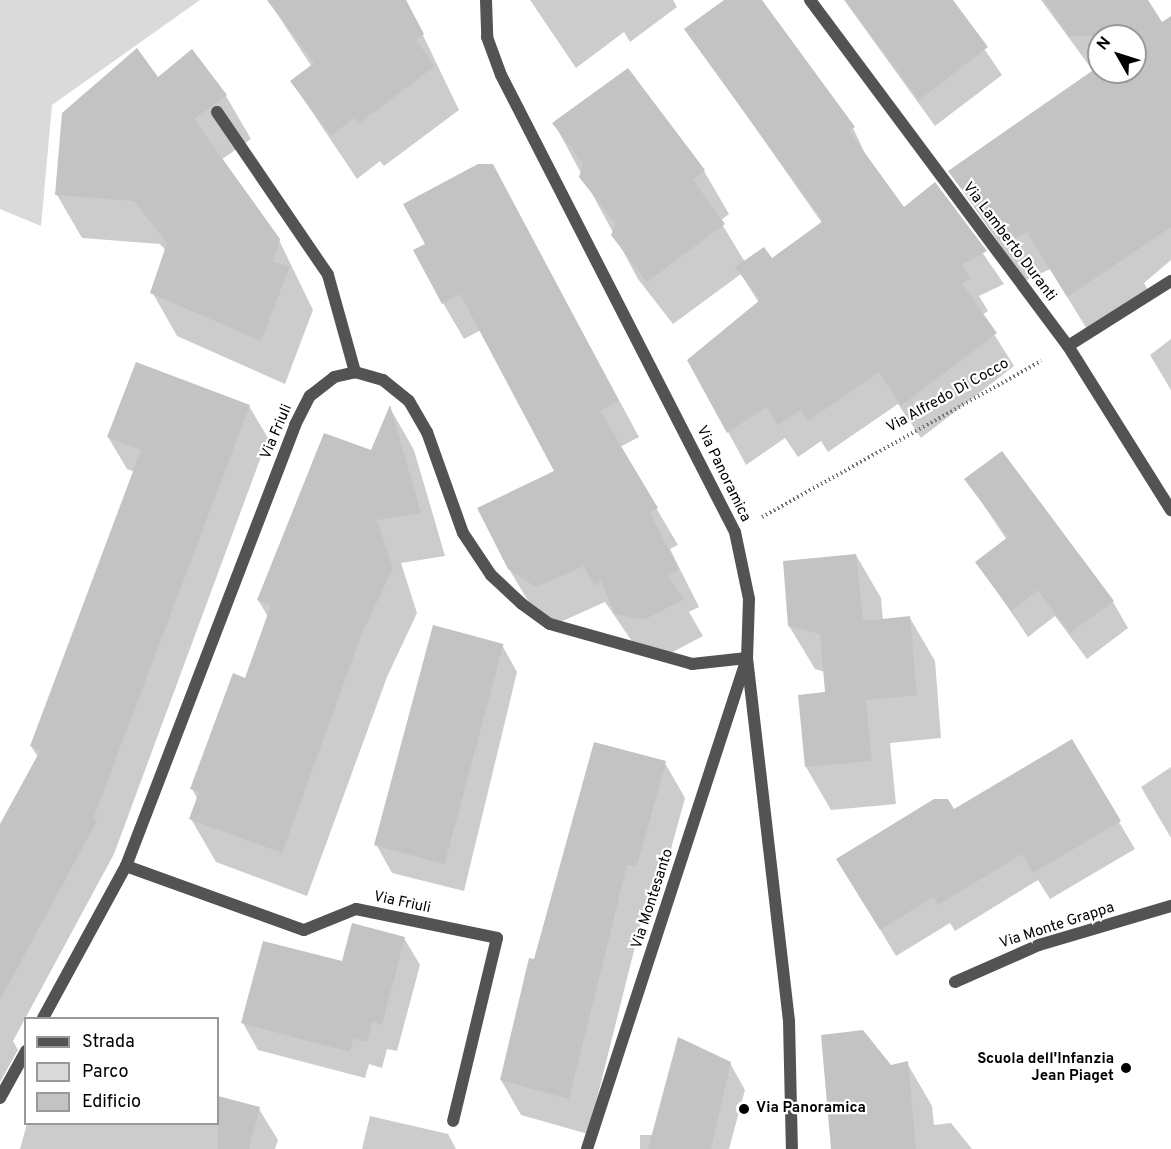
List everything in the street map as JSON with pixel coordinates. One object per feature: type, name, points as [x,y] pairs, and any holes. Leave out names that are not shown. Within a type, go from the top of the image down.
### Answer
[{"type":"street","name":"Via Panoramica","points":[[486,0],[487,37],[501,75],[735,532],[749,599],[747,658],[789,1021],[792,1149]]},
{"type":"street","name":"Via Lamberto Duranti","points":[[810,0],[1068,346],[1171,510]]},
{"type":"street","points":[[217,112],[328,275],[356,372],[383,380],[410,401],[427,432],[463,532],[491,575],[522,604],[550,624],[692,664],[747,658]]},
{"type":"street","points":[[1068,346],[1171,281]]},
{"type":"street","name":"Via Friuli","points":[[44,1017],[126,866],[295,425],[310,396],[334,377],[356,372]]},
{"type":"street","name":"Via Montesanto","points":[[587,1149],[747,658]]},
{"type":"street","name":"Via Friuli","points":[[126,866],[304,930],[356,909],[497,938],[453,1121]]},
{"type":"street","name":"Via Monte Grappa","points":[[954,982],[1039,945],[1171,906]]},
{"type":"street","points":[[0,1098],[24,1055]]},
{"type":"path","name":"Via Alfredo Di Cocco","points":[[735,532],[1068,346]]},
{"type":"green space","points":[[0,0],[200,0],[52,105],[41,226],[0,209]]},
{"type":"building","points":[[267,0],[406,0],[424,34],[416,40],[435,66],[358,124],[354,118],[331,136],[290,81],[314,63]]},
{"type":"building","points":[[724,0],[762,0],[855,127],[849,131],[904,207],[935,182],[987,251],[961,265],[971,278],[962,284],[997,333],[901,406],[879,372],[808,421],[801,410],[778,425],[766,407],[727,433],[687,360],[760,300],[735,267],[764,247],[772,258],[823,221],[684,29]]},
{"type":"building","points":[[845,0],[953,0],[988,47],[919,100]]},
{"type":"building","points":[[1044,0],[1148,0],[1162,22],[1171,16],[1171,227],[1067,297],[1027,232],[1002,244],[948,171],[1087,74],[1087,84],[1147,84],[1147,24],[1087,24],[1087,36],[1069,36]]},
{"type":"building","points":[[137,48],[158,77],[192,49],[227,95],[194,119],[280,239],[273,262],[290,266],[261,341],[150,293],[167,243],[134,201],[55,195],[62,113]]},
{"type":"building","points":[[628,68],[705,170],[693,180],[725,224],[647,282],[611,235],[616,224],[579,177],[583,164],[552,123]]},
{"type":"building","points":[[478,164],[493,164],[619,401],[600,411],[658,508],[650,513],[679,570],[668,576],[684,599],[644,620],[615,614],[601,581],[594,586],[584,566],[536,587],[508,569],[477,508],[554,471],[460,294],[442,304],[413,250],[425,244],[403,204]]},
{"type":"building","points":[[136,362],[250,405],[93,819],[97,821],[0,1000],[0,824],[40,751],[30,746],[141,450],[107,437]]},
{"type":"building","points":[[390,405],[421,513],[377,520],[393,568],[362,633],[282,853],[189,819],[199,792],[190,789],[233,673],[245,678],[271,605],[257,600],[324,433],[371,450]]},
{"type":"building","points":[[1002,451],[1114,601],[1070,633],[1038,590],[1011,611],[975,562],[1008,537],[964,479]]},
{"type":"building","points":[[856,554],[863,621],[910,616],[917,695],[866,700],[872,761],[805,767],[798,695],[825,692],[820,634],[788,626],[783,561]]},
{"type":"building","points":[[433,625],[504,644],[445,864],[374,845]]},
{"type":"building","points":[[1072,739],[1121,821],[1033,873],[1022,854],[938,905],[933,897],[880,930],[836,859],[934,799],[948,799],[954,809]]},
{"type":"building","points":[[594,742],[666,761],[637,866],[627,865],[569,1099],[500,1080],[529,958],[534,959]]},
{"type":"building","points":[[352,923],[405,937],[382,1025],[372,1022],[367,1042],[353,1038],[350,1052],[241,1023],[263,941],[342,961]]},
{"type":"building","points":[[863,1030],[891,1065],[908,1061],[916,1149],[831,1149],[821,1035]]},
{"type":"building","points":[[678,1037],[731,1062],[711,1149],[648,1149]]},
{"type":"building","points":[[219,1096],[260,1107],[249,1149],[218,1149]]},
{"type":"place","name":"Scuola dell'Infanzia Jean Piaget","points":[[1126,1068]]},
{"type":"place","name":"Via Panoramica","points":[[744,1109]]}]
